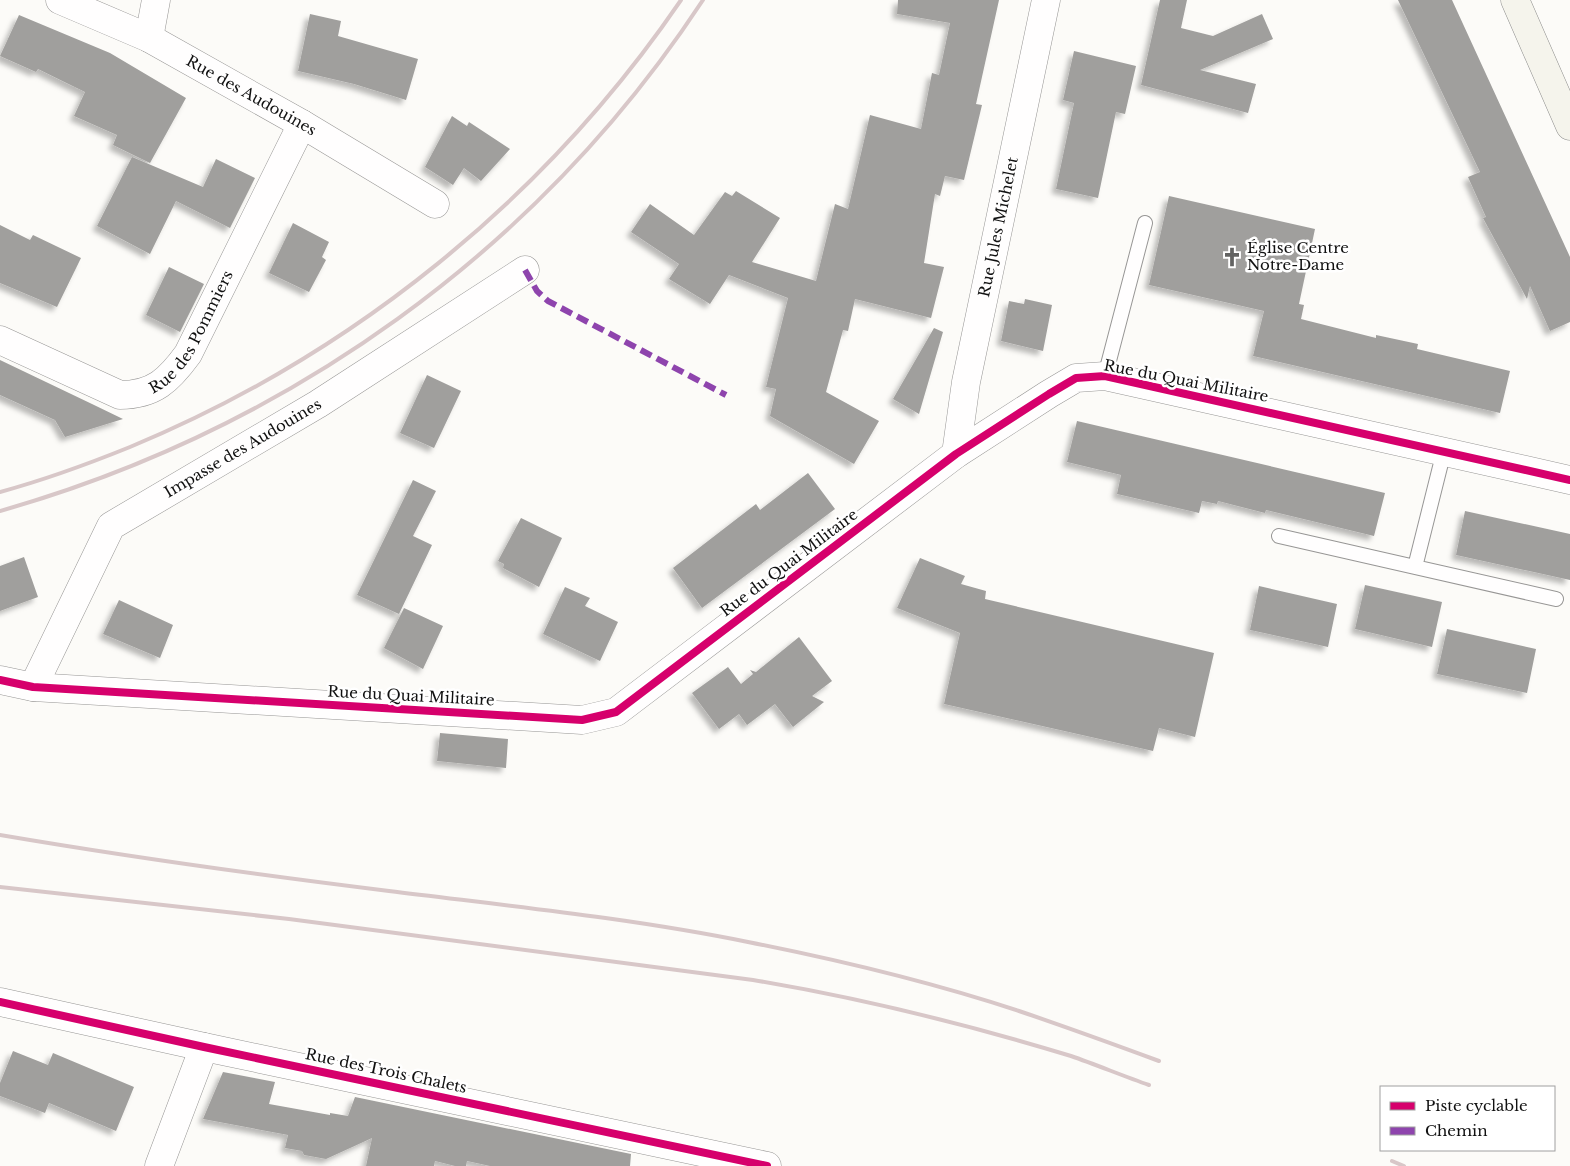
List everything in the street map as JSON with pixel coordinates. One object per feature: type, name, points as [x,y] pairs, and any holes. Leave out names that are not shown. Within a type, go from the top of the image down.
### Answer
[{"type":"street","name":"Rue des Audouines","points":[[60,0],[149,38],[302,124],[435,204]]},
{"type":"street","points":[[149,38],[156,0]]},
{"type":"street","name":"Rue Jules Michelet","points":[[956,454],[966,382],[1046,0]]},
{"type":"street","points":[[1514,0],[1570,126]]},
{"type":"street","name":"Rue des Pommiers","points":[[0,340],[120,395],[135,395],[156,387],[173,375],[188,354],[302,124]]},
{"type":"street","name":"Impasse des Audouines","points":[[33,687],[111,526],[318,404],[525,270]]},
{"type":"street","name":"Rue du Quai Militaire","points":[[0,680],[33,687],[582,720],[616,712],[956,454],[1076,378],[1105,376],[1570,480]]},
{"type":"street","name":"Rue des Trois Chalets","points":[[0,1002],[767,1166]]},
{"type":"street","points":[[159,1166],[204,1047]]},
{"type":"lane","points":[[1105,376],[1145,223]]},
{"type":"lane","points":[[1415,568],[1444,451]]},
{"type":"lane","points":[[1279,536],[1556,600]]},
{"type":"building","points":[[898,0],[999,0],[976,104],[982,105],[964,180],[945,176],[940,196],[935,194],[924,263],[944,267],[931,318],[855,299],[848,331],[843,330],[826,392],[879,421],[854,464],[770,416],[776,389],[766,387],[788,298],[729,275],[710,304],[669,279],[679,264],[631,232],[650,204],[694,235],[725,192],[732,196],[736,191],[780,218],[752,262],[816,281],[835,204],[848,209],[870,115],[921,129],[932,73],[939,75],[950,23],[897,14]]},
{"type":"building","points":[[1160,0],[1187,0],[1181,28],[1213,36],[1262,14],[1273,39],[1200,70],[1256,84],[1248,113],[1141,85]]},
{"type":"building","points":[[1398,0],[1452,0],[1570,257],[1570,322],[1550,331],[1530,286],[1527,299],[1483,218],[1486,217],[1468,177],[1480,172]]},
{"type":"building","points":[[310,14],[341,21],[338,36],[418,59],[406,100],[354,84],[298,71]]},
{"type":"building","points":[[19,15],[110,53],[186,98],[150,163],[113,145],[117,135],[74,116],[85,92],[38,69],[36,72],[0,56]]},
{"type":"building","points":[[1074,51],[1136,66],[1125,114],[1116,112],[1098,198],[1056,189],[1074,103],[1063,100]]},
{"type":"building","points":[[452,116],[467,126],[469,122],[510,149],[481,181],[464,168],[453,185],[425,167]]},
{"type":"building","points":[[132,157],[203,187],[216,159],[255,178],[230,228],[176,201],[150,254],[97,226]]},
{"type":"building","points":[[1169,196],[1315,229],[1299,304],[1304,305],[1301,319],[1376,338],[1376,335],[1418,344],[1417,349],[1510,371],[1500,413],[1253,356],[1264,311],[1149,285]]},
{"type":"building","points":[[293,223],[329,242],[322,257],[326,260],[309,292],[269,273]]},
{"type":"building","points":[[0,225],[30,240],[33,235],[81,258],[57,307],[0,283]]},
{"type":"building","points":[[169,267],[204,284],[180,332],[146,315]]},
{"type":"building","points":[[1025,299],[1052,305],[1043,351],[1001,341],[1009,301],[1024,304]]},
{"type":"building","points":[[934,328],[943,332],[919,414],[893,399]]},
{"type":"building","points":[[0,360],[123,419],[65,437],[55,420],[0,395]]},
{"type":"building","points":[[427,375],[461,391],[434,448],[400,433]]},
{"type":"building","points":[[1077,421],[1385,493],[1374,536],[1266,510],[1265,513],[1218,501],[1217,504],[1202,501],[1199,513],[1117,494],[1121,475],[1067,462]]},
{"type":"building","points":[[808,473],[835,509],[702,608],[673,568],[756,504],[760,510]]},
{"type":"building","points":[[413,480],[436,491],[413,536],[432,545],[399,614],[357,595]]},
{"type":"building","points":[[1465,511],[1570,534],[1570,580],[1456,555]]},
{"type":"building","points":[[521,518],[562,538],[539,587],[503,568],[504,564],[498,561]]},
{"type":"building","points":[[24,557],[38,597],[0,611],[0,566]]},
{"type":"building","points":[[920,558],[965,576],[961,584],[986,591],[985,599],[1214,653],[1195,737],[1159,728],[1153,751],[944,704],[960,633],[897,608]]},
{"type":"building","points":[[1365,585],[1442,602],[1432,647],[1355,629]]},
{"type":"building","points":[[1259,586],[1337,604],[1328,647],[1250,630]]},
{"type":"building","points":[[565,587],[590,598],[585,606],[618,622],[600,661],[543,634]]},
{"type":"building","points":[[119,600],[173,625],[160,658],[103,634]]},
{"type":"building","points":[[404,608],[443,626],[423,669],[384,648]]},
{"type":"building","points":[[1447,629],[1536,649],[1527,693],[1437,674]]},
{"type":"building","points":[[799,637],[832,681],[812,696],[824,702],[793,727],[775,704],[747,725],[739,714],[719,729],[692,693],[728,667],[741,684],[753,674],[750,670],[756,672]]},
{"type":"building","points":[[440,733],[508,739],[506,768],[437,761]]},
{"type":"building","points":[[13,1051],[48,1065],[53,1053],[134,1087],[116,1131],[49,1103],[45,1113],[0,1096],[0,1083]]},
{"type":"building","points":[[223,1072],[275,1082],[269,1104],[330,1115],[330,1113],[348,1116],[355,1097],[631,1154],[630,1166],[490,1166],[467,1161],[466,1166],[455,1166],[435,1161],[434,1166],[366,1166],[372,1138],[326,1159],[304,1155],[302,1151],[285,1148],[288,1135],[203,1119]]},
{"type":"railway","points":[[0,492],[82,466],[130,447],[212,410],[291,366],[366,318],[438,264],[505,205],[569,141],[627,73],[681,0]]},
{"type":"railway","points":[[0,511],[106,476],[208,432],[305,379],[398,319],[484,250],[564,174],[637,91],[703,0]]},
{"type":"railway","points":[[0,835],[243,872],[614,919],[748,942],[919,981],[1019,1011],[1159,1061]]},
{"type":"railway","points":[[0,887],[289,919],[753,980],[833,995],[992,1033],[1071,1056],[1149,1085]]},
{"type":"railway","points":[[1392,1161],[1404,1166]]},
{"type":"marked path","points":[[525,270],[537,291],[548,301],[726,395]]},
{"type":"cycle path","points":[[0,680],[33,687],[582,720],[616,712],[956,454],[1076,378],[1105,376],[1570,480]]},
{"type":"cycle path","points":[[0,1002],[767,1166]]},
{"type":"place","name":"Église Centre Notre-Dame","points":[[1232,257]]}]
